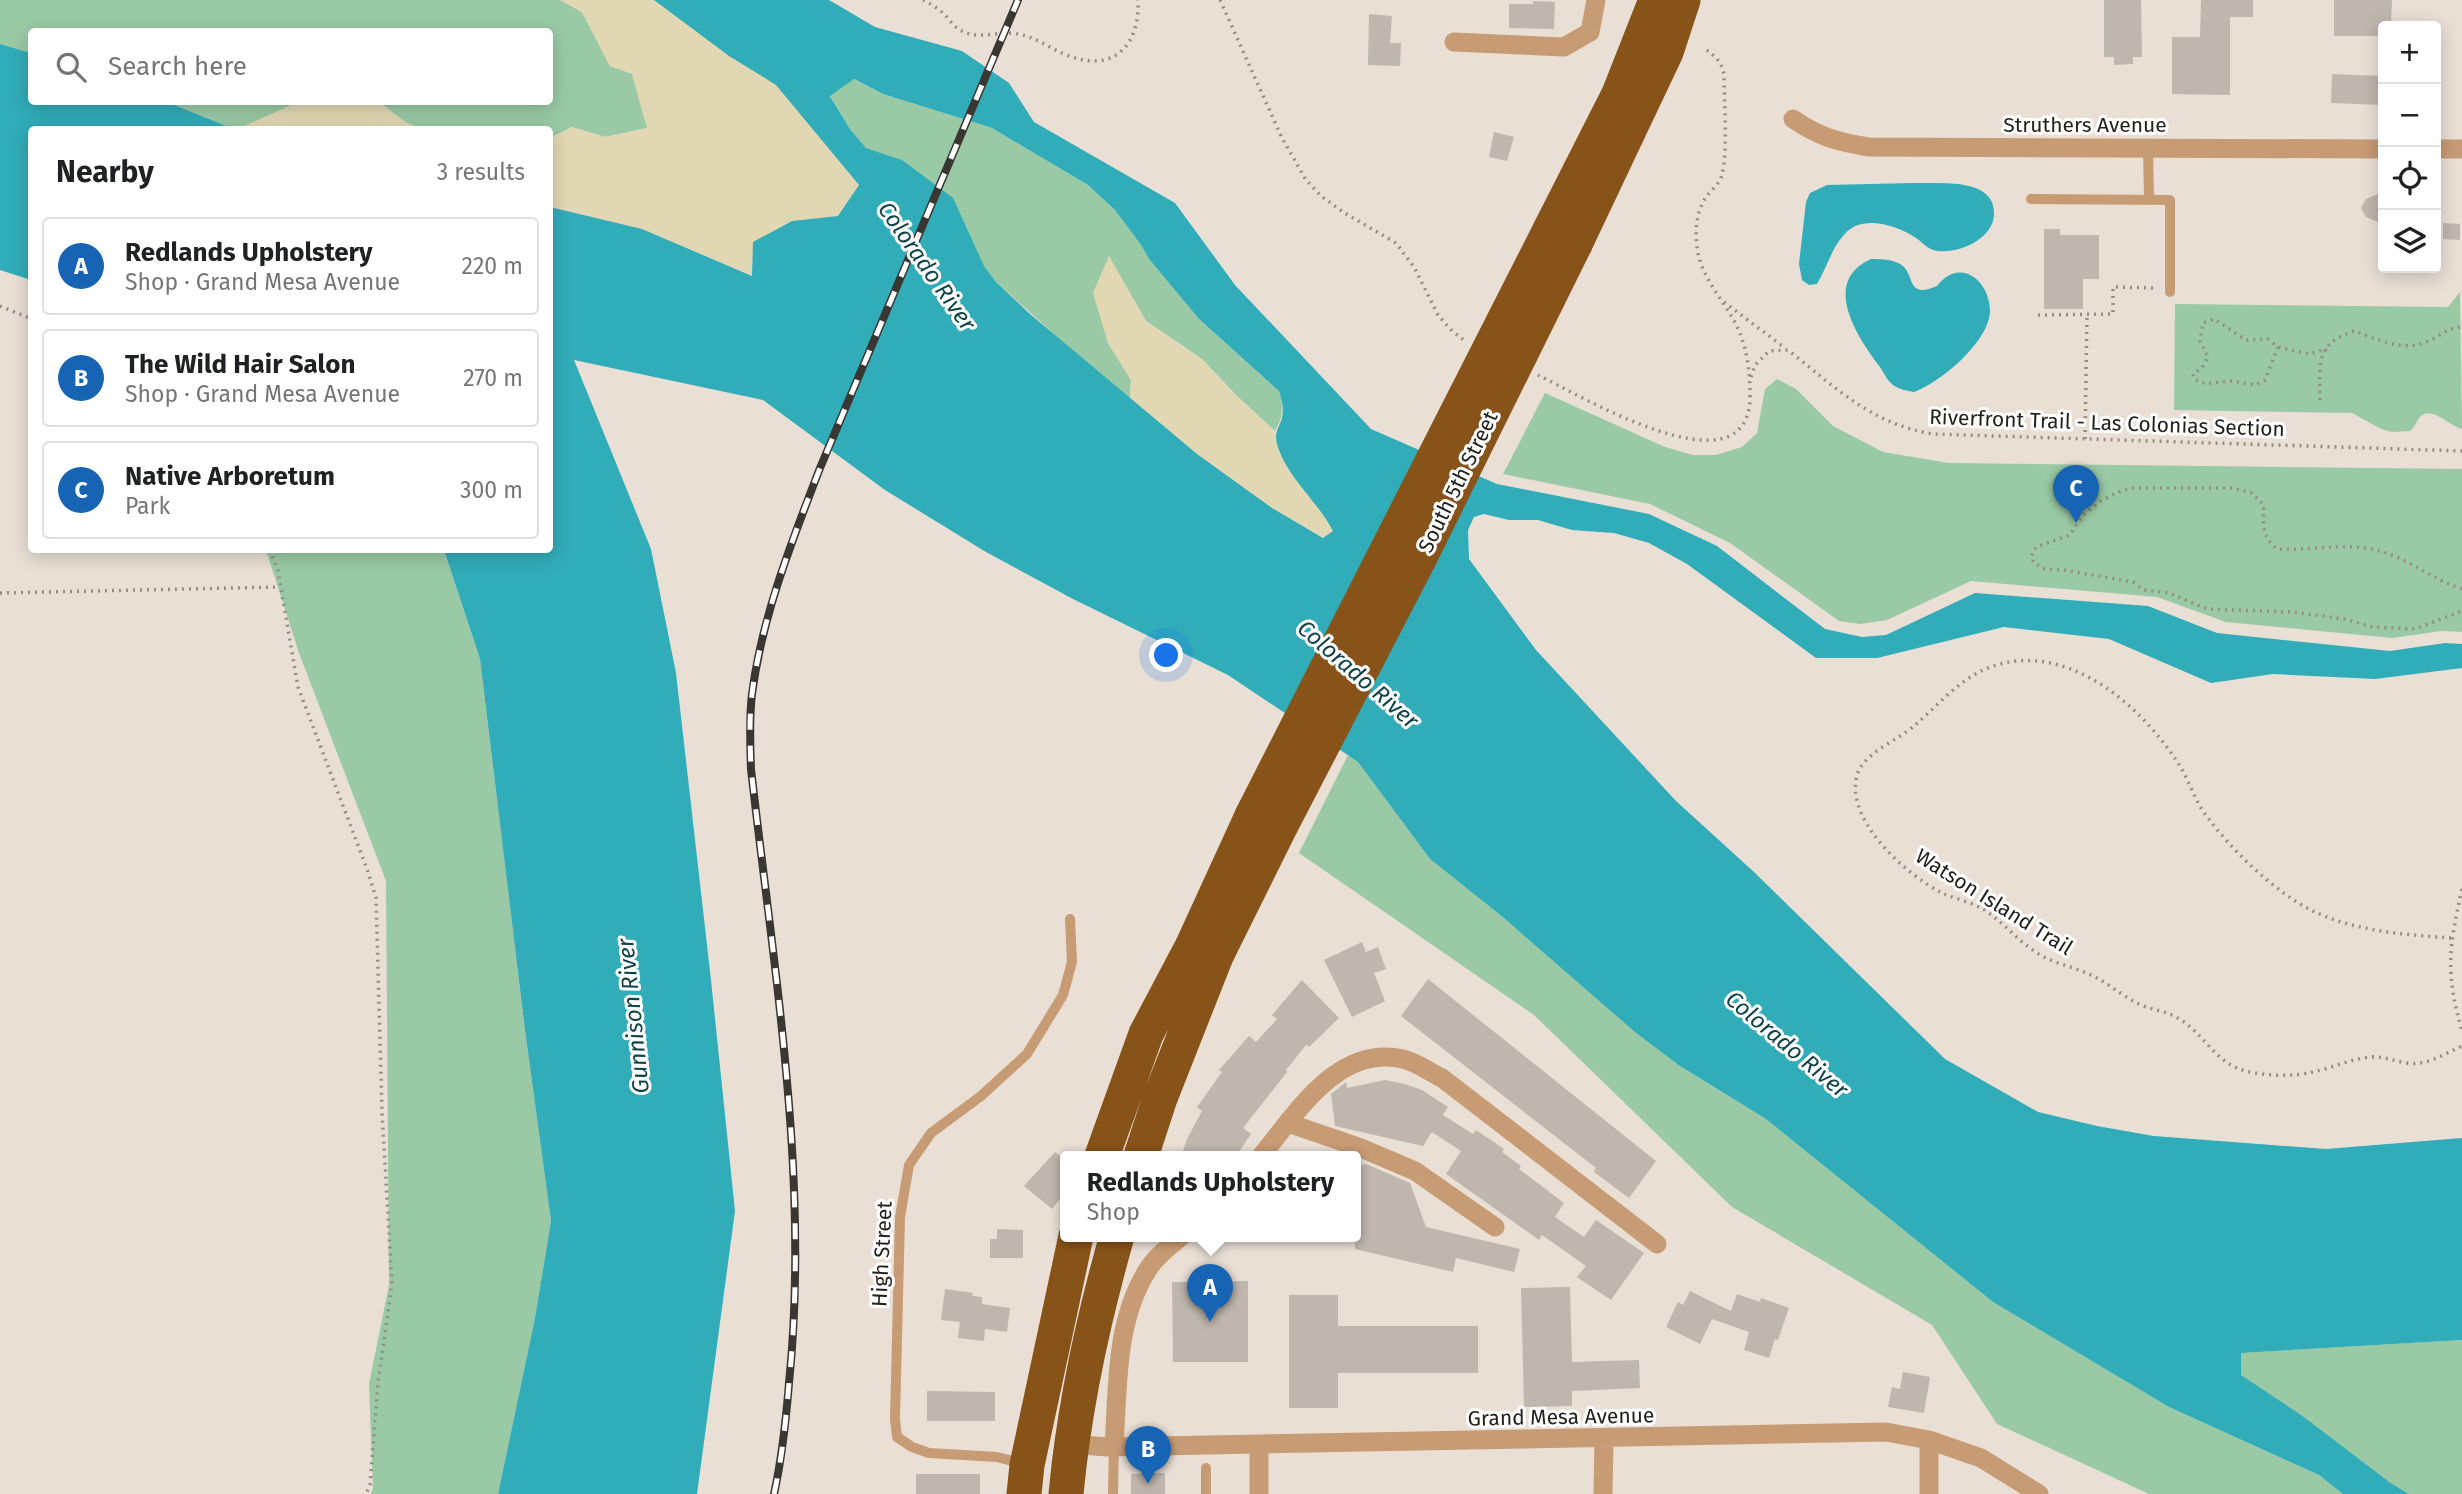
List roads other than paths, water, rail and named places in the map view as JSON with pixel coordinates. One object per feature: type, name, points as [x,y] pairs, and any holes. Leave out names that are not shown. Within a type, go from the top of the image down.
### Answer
[{"type":"highway","points":[[1619,94],[1637,0]]},
{"type":"highway","name":"South 5th Street","points":[[1204,951],[1265,823],[1563,236],[1619,94],[1675,7]]},
{"type":"highway","name":"South 5th Street","points":[[1563,236],[1620,154],[1666,52],[1675,7]]},
{"type":"highway","points":[[1104,1151],[1146,1034],[1204,951]]},
{"type":"highway","points":[[1143,1151],[1204,951]]},
{"type":"highway","points":[[1120,1151],[1141,1090],[1146,1034]]},
{"type":"highway","points":[[1031,1484],[1075,1242]]},
{"type":"highway","points":[[1070,1444],[1055,1392],[1092,1242]]},
{"type":"highway","points":[[1066,1494],[1070,1444],[1114,1242]]},
{"type":"street","points":[[1454,42],[1564,47],[1590,32],[1597,0]]},
{"type":"street","name":"Struthers Avenue","points":[[1793,119],[1814,134],[1869,147],[2378,149]]},
{"type":"street","points":[[2441,149],[2462,149]]},
{"type":"street","points":[[1265,1151],[1331,1075],[1355,1061],[1384,1055],[1406,1059],[1441,1078],[1657,1244]]},
{"type":"street","points":[[1289,1123],[1361,1148],[1415,1171],[1495,1227]]},
{"type":"street","points":[[1114,1446],[1120,1349],[1133,1301],[1148,1269],[1176,1242]]},
{"type":"street","name":"Grand Mesa Avenue","points":[[1070,1444],[1114,1446],[1604,1439],[1886,1432],[1929,1440],[1981,1458],[2039,1494]]},
{"type":"street","points":[[1603,1494],[1604,1439]]},
{"type":"street","points":[[1929,1440],[1929,1494]]},
{"type":"street","points":[[1259,1444],[1259,1494]]},
{"type":"lane","points":[[2148,148],[2149,200]]},
{"type":"lane","points":[[2031,199],[2170,200],[2170,290]]},
{"type":"lane","name":"High Street","points":[[1031,1484],[997,1457],[929,1453],[912,1447],[897,1437],[895,1419],[900,1217],[909,1165],[931,1133],[981,1096],[1027,1054],[1063,995],[1072,962],[1070,919]]},
{"type":"lane","points":[[1113,1494],[1114,1446]]},
{"type":"lane","points":[[1206,1468],[1206,1494]]},
{"type":"water","points":[[654,0],[829,0],[875,27],[962,51],[1009,83],[1034,122],[1175,203],[1235,285],[1371,429],[1497,484],[1649,514],[1717,546],[1825,629],[1862,637],[1886,635],[1975,593],[2148,606],[2217,633],[2390,651],[2445,643],[2462,644],[2462,668],[2375,679],[2273,674],[2211,683],[2109,639],[2004,627],[1877,658],[1816,658],[1687,564],[1649,543],[1614,533],[1572,530],[1538,520],[1509,520],[1484,514],[1474,517],[1468,530],[1469,559],[1536,650],[1676,801],[1754,872],[1945,1059],[2038,1112],[2154,1136],[2326,1149],[2462,1138],[2462,1340],[2241,1353],[2241,1375],[2304,1417],[2409,1494],[2343,1494],[2319,1475],[2169,1407],[1993,1302],[1766,1119],[1680,1066],[1635,1032],[1504,918],[1430,859],[1358,762],[1228,675],[1073,599],[986,552],[885,490],[763,400],[574,360],[651,549],[676,673],[735,1211],[697,1494],[498,1494],[535,1318],[551,1221],[480,659],[445,553],[553,553],[553,208],[642,229],[752,276],[753,242],[792,221],[838,216],[859,185],[776,85],[729,56]],"holes":[[[854,79],[883,94],[992,128],[1088,185],[1115,210],[1149,259],[1199,319],[1279,391],[1283,411],[1276,433],[1277,444],[1288,468],[1333,531],[1323,538],[1272,508],[1197,454],[1030,314],[996,282],[984,266],[953,198],[902,160],[866,148],[850,129],[830,96]]]},
{"type":"water","points":[[0,44],[28,52],[28,105],[174,105],[227,126],[28,126],[28,279],[0,270]]},
{"type":"water","points":[[1950,183],[1985,193],[1992,201],[1994,213],[1988,231],[1973,244],[1942,251],[1931,249],[1895,227],[1878,223],[1862,224],[1855,226],[1842,237],[1817,284],[1809,285],[1802,280],[1799,264],[1806,202],[1810,193],[1827,185]]},
{"type":"water","points":[[1871,259],[1901,264],[1913,285],[1921,290],[1937,286],[1955,273],[1964,273],[1979,282],[1989,300],[1988,323],[1973,348],[1950,370],[1914,392],[1898,388],[1889,381],[1862,341],[1848,311],[1848,282],[1856,269]]},
{"type":"railway","points":[[774,1494],[789,1383],[795,1230],[792,1153],[779,999],[751,769],[752,694],[763,636],[779,579],[820,468],[1018,0]]},
{"type":"place","name":"Native Arboretum","points":[[2076,523]]},
{"type":"place","name":"Redlands Upholstery","points":[[1210,1322]]},
{"type":"place","name":"The Wild Hair Salon","points":[[1148,1484]]},
{"type":"water label","name":"Colorado River","points":[[927,266]]},
{"type":"water label","name":"Colorado River","points":[[1358,674]]},
{"type":"water label","name":"Gunnison River","points":[[633,1016]]},
{"type":"water label","name":"Colorado River","points":[[1787,1044]]}]
